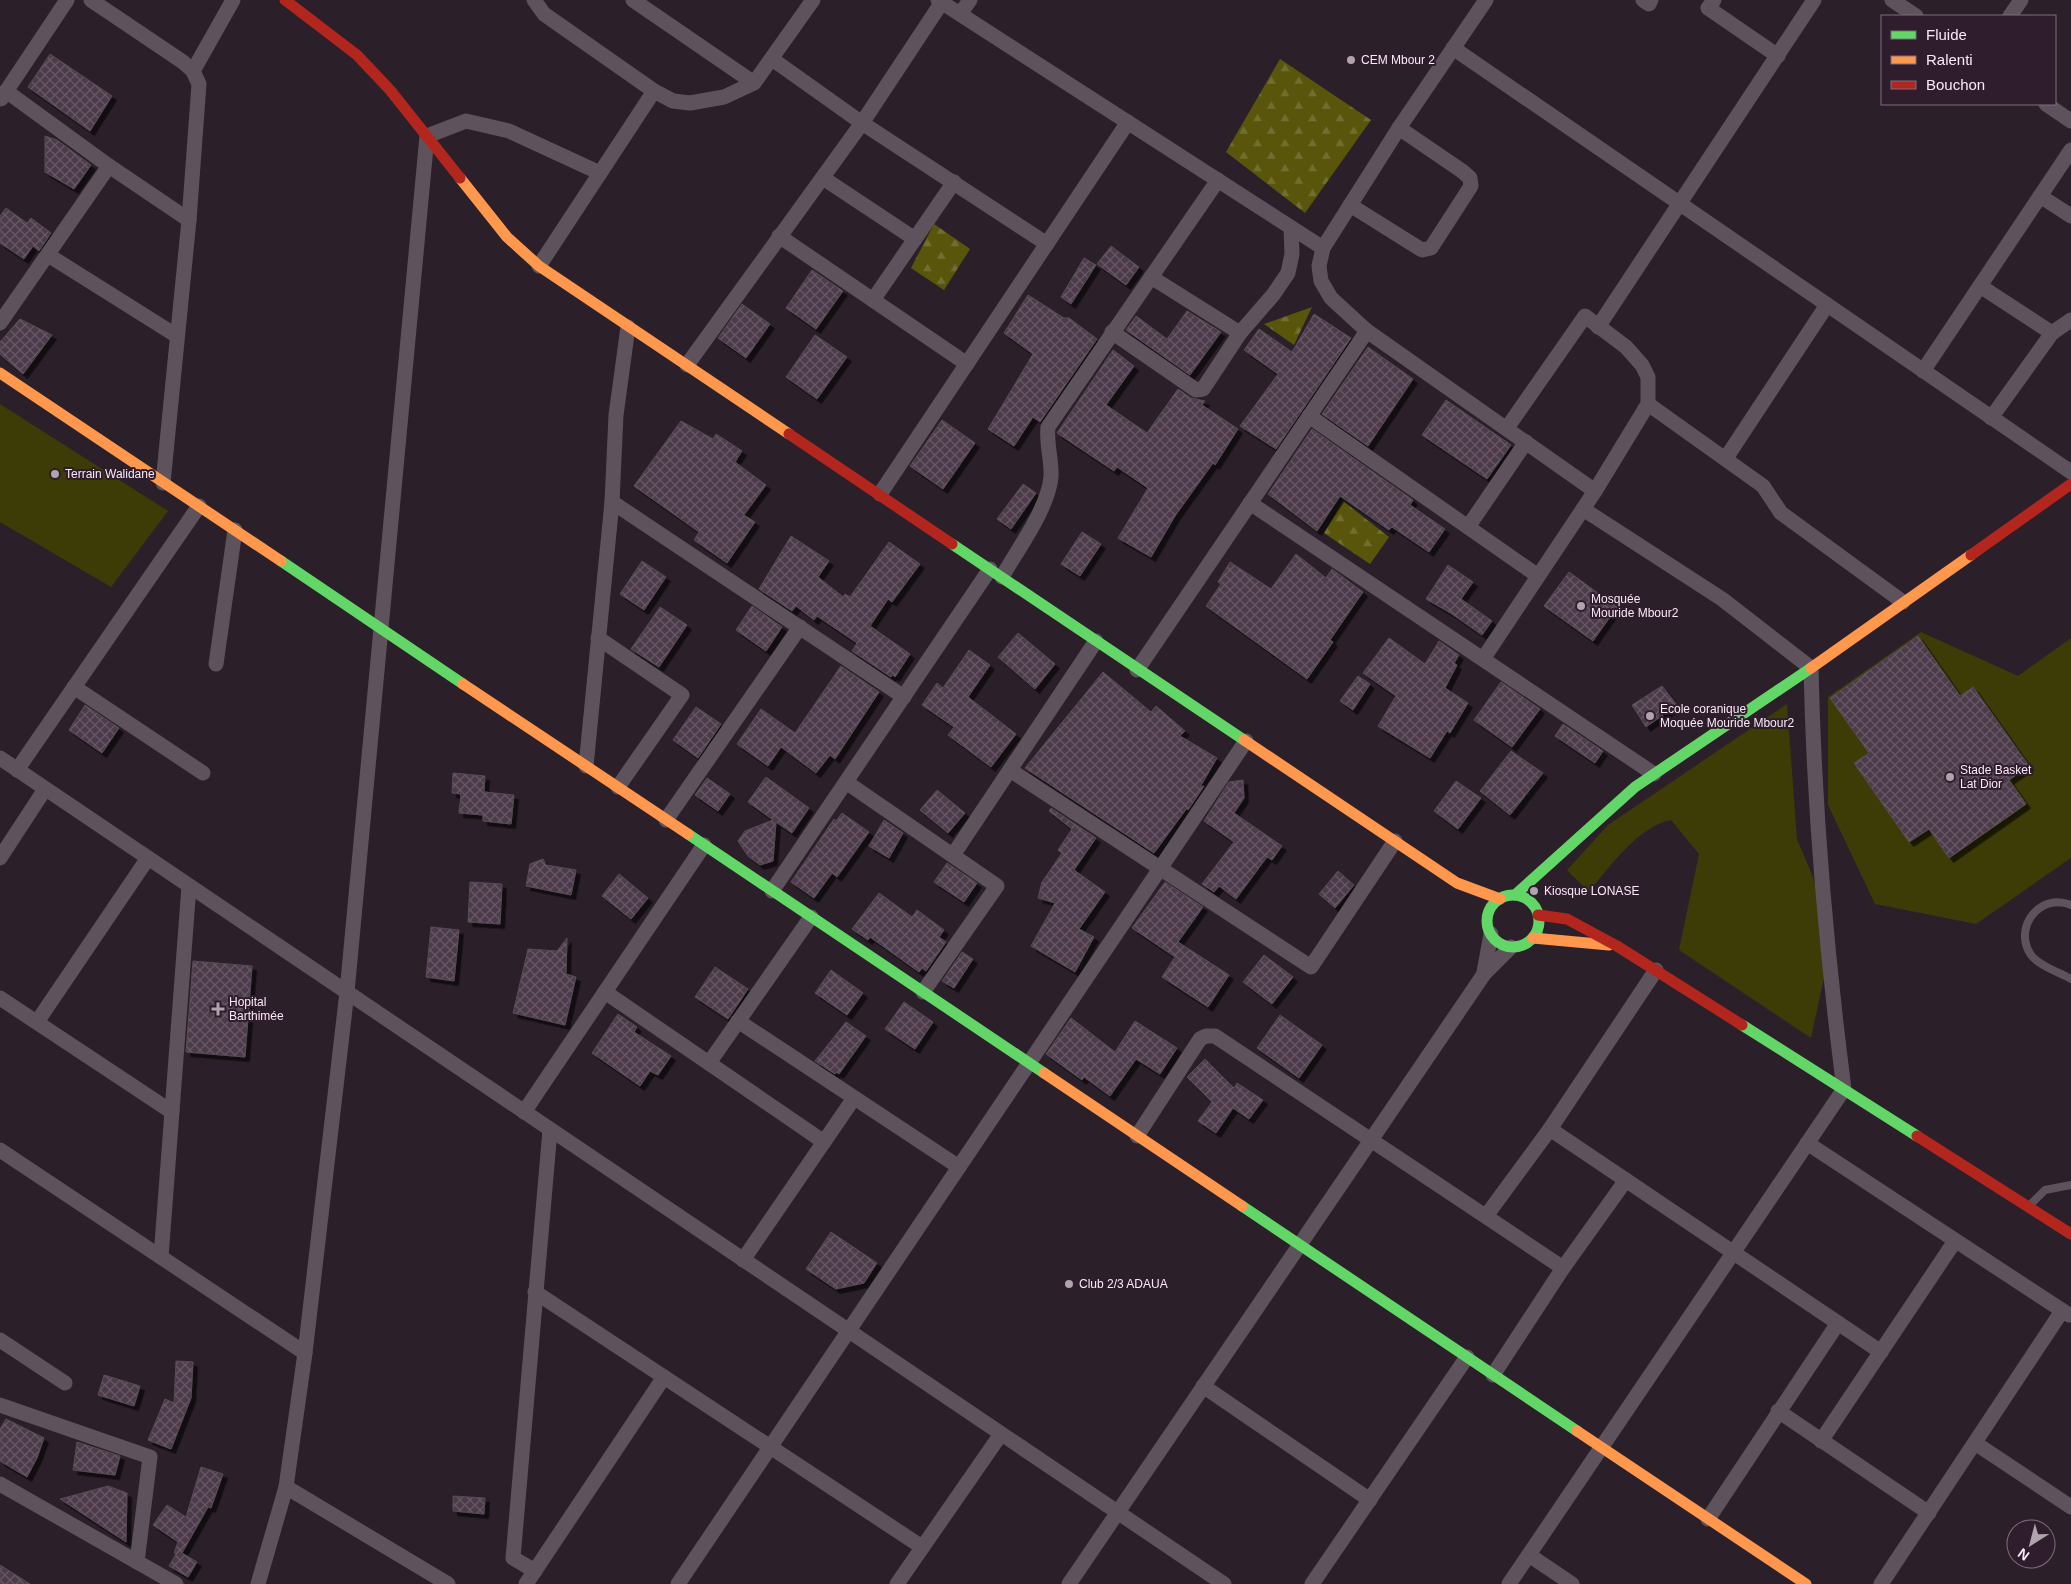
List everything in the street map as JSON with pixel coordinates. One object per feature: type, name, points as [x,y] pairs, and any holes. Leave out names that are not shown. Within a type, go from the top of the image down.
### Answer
[{"type":"street","points":[[67,0],[3,96],[189,220]]},
{"type":"street","points":[[91,0],[183,62],[193,71],[199,84],[189,220],[164,483]]},
{"type":"street","points":[[193,71],[233,0]]},
{"type":"street","points":[[285,0],[357,55],[390,90],[492,220],[507,237],[539,266],[1456,883],[1500,899]]},
{"type":"street","points":[[534,0],[544,14],[654,91],[673,101],[690,103],[724,97],[754,83],[810,1]]},
{"type":"street","points":[[633,0],[754,83]]},
{"type":"street","points":[[960,14],[970,0]]},
{"type":"street","points":[[1486,0],[1399,128],[1323,248],[1319,266],[1321,281],[1331,298],[1367,331],[1595,491]]},
{"type":"street","points":[[1643,0],[1649,4],[1651,0]]},
{"type":"street","points":[[1714,0],[1708,8],[1778,56]]},
{"type":"street","points":[[1598,327],[1814,0]]},
{"type":"street","points":[[2011,15],[2021,0]]},
{"type":"street","points":[[687,365],[862,123],[940,1],[1323,248]]},
{"type":"street","points":[[1895,1],[1915,15]]},
{"type":"street","points":[[1453,48],[2071,472]]},
{"type":"street","points":[[772,59],[862,123],[1047,244]]},
{"type":"street","points":[[539,266],[654,91]]},
{"type":"street","points":[[2047,105],[2071,121]]},
{"type":"street","points":[[427,136],[466,121],[509,130],[600,173]]},
{"type":"street","points":[[880,494],[1128,122]]},
{"type":"street","points":[[1350,205],[1422,250],[1431,248],[1471,186],[1470,178],[1462,171],[1399,128]]},
{"type":"street","points":[[258,1584],[286,1488],[305,1354],[347,992],[427,136]]},
{"type":"street","points":[[1924,371],[2071,150]]},
{"type":"street","points":[[0,323],[109,166]]},
{"type":"street","points":[[823,178],[915,238]]},
{"type":"street","points":[[772,891],[904,697],[996,573],[1045,501],[1051,477],[1047,439],[1048,427],[1218,180]]},
{"type":"street","points":[[874,300],[954,182]]},
{"type":"street","points":[[2040,196],[2071,216]]},
{"type":"street","points":[[1112,332],[1199,390],[1203,389],[1240,333],[1273,295],[1288,273],[1292,254],[1291,228]]},
{"type":"street","points":[[779,236],[967,364]]},
{"type":"street","points":[[48,255],[178,336]]},
{"type":"street","points":[[1151,277],[1240,333]]},
{"type":"street","points":[[1980,286],[2052,333]]},
{"type":"street","points":[[1726,458],[1827,305]]},
{"type":"street","points":[[1483,659],[1595,491],[1648,404],[1648,377],[1642,365],[1626,347],[1585,316],[1507,428]]},
{"type":"street","points":[[1991,418],[2052,333],[2071,320]]},
{"type":"street","points":[[586,766],[612,502],[616,415],[628,327]]},
{"type":"street","points":[[1138,670],[1367,331]]},
{"type":"street","points":[[0,373],[1806,1584]]},
{"type":"street","points":[[1648,404],[1763,486],[1781,513],[1903,602]]},
{"type":"street","points":[[1309,416],[1538,576]]},
{"type":"street","points":[[1468,527],[1526,442]]},
{"type":"street","points":[[1515,895],[1635,787],[1811,668],[2071,484]]},
{"type":"street","points":[[612,502],[904,697]]},
{"type":"street","points":[[1250,503],[1654,774]]},
{"type":"street","points":[[17,770],[199,506]]},
{"type":"street","points":[[1509,1584],[1844,1089],[1831,988],[1817,813],[1811,668],[1722,599],[1583,509]]},
{"type":"street","points":[[216,664],[235,530]]},
{"type":"street","points":[[666,820],[800,627]]},
{"type":"street","points":[[598,638],[682,695],[618,787]]},
{"type":"street","points":[[953,855],[1096,641]]},
{"type":"street","points":[[74,687],[203,773]]},
{"type":"street","points":[[678,1584],[1246,741]]},
{"type":"street","points":[[0,758],[1224,1584]]},
{"type":"street","points":[[1010,770],[1311,967],[1394,841]]},
{"type":"street","points":[[846,782],[997,886],[923,992]]},
{"type":"street","points":[[0,858],[46,789]]},
{"type":"street","points":[[524,1112],[704,845]]},
{"type":"street","points":[[37,1022],[148,858]]},
{"type":"street","points":[[1456,883],[1487,919],[1491,934],[1496,941],[1511,947],[1527,944],[1533,938],[1539,923],[1537,911],[1545,866]]},
{"type":"street","points":[[161,1257],[189,886]]},
{"type":"street","points":[[1487,919],[1494,904],[1500,899],[1515,895],[1523,897],[1537,911],[1567,919],[1656,970],[2030,1206],[2071,1234]]},
{"type":"street","points":[[709,1063],[811,917]]},
{"type":"street","points":[[1484,974],[1491,934]]},
{"type":"street","points":[[1533,938],[1617,946]]},
{"type":"street","points":[[1069,1584],[1484,974],[1511,947]]},
{"type":"street","points":[[1486,1216],[1550,1129],[1656,970]]},
{"type":"street","points":[[605,992],[824,1142]]},
{"type":"street","points":[[0,998],[172,1112]]},
{"type":"street","points":[[738,1022],[959,1167]]},
{"type":"street","points":[[1137,1136],[1200,1039],[1206,1036],[1214,1036],[1226,1042],[1563,1268]]},
{"type":"street","points":[[743,1260],[854,1098]]},
{"type":"street","points":[[1550,1129],[1881,1352]]},
{"type":"street","points":[[535,1571],[514,1558],[550,1130]]},
{"type":"street","points":[[1807,1143],[2067,1314],[1975,1443],[1881,1584]]},
{"type":"street","points":[[0,1150],[305,1354]]},
{"type":"street","points":[[1494,1375],[1563,1268],[1626,1180]]},
{"type":"street","points":[[1821,1441],[1955,1241]]},
{"type":"street","points":[[535,1292],[922,1547]]},
{"type":"street","points":[[1708,1518],[1838,1323]]},
{"type":"street","points":[[0,1340],[64,1383]]},
{"type":"street","points":[[1312,1584],[1467,1357]]},
{"type":"street","points":[[526,1584],[664,1377]]},
{"type":"street","points":[[1203,1386],[1370,1500]]},
{"type":"street","points":[[0,1405],[150,1457],[137,1562]]},
{"type":"street","points":[[1778,1412],[1929,1514]]},
{"type":"street","points":[[897,1584],[1001,1434]]},
{"type":"street","points":[[1975,1443],[2071,1507]]},
{"type":"street","points":[[0,1484],[176,1584]]},
{"type":"street","points":[[286,1488],[448,1584]]},
{"type":"street","points":[[1529,1555],[1572,1584]]},
{"type":"lane","points":[[2071,905],[2054,902],[2042,905],[2033,912],[2027,922],[2025,934],[2026,945],[2032,956],[2039,962],[2071,979]]},
{"type":"lane","points":[[2030,1206],[2036,1197],[2045,1190],[2071,1185]]},
{"type":"shaded area","name":"Terrain Walidane","points":[[0,404],[168,511],[111,587],[0,522]]},
{"type":"shaded area","name":"Stade Basket Lat Dior","points":[[1921,632],[2018,676],[2071,638],[2071,858],[1976,924],[1875,904],[1828,805],[1828,697]]},
{"type":"shaded area","points":[[1787,704],[1797,839],[1813,877],[1825,926],[1828,959],[1811,1038],[1679,950],[1699,854],[1671,820],[1659,824],[1636,839],[1615,860],[1589,892],[1567,870],[1608,825]]},
{"type":"green space","points":[[1280,59],[1371,120],[1305,213],[1226,152]]},
{"type":"green space","points":[[934,224],[970,249],[944,290],[911,268]]},
{"type":"green space","points":[[1312,307],[1294,345],[1264,324]]},
{"type":"green space","points":[[1343,501],[1389,537],[1370,564],[1324,533]]},
{"type":"building","points":[[50,54],[112,96],[90,131],[28,87]]},
{"type":"building","points":[[45,136],[57,140],[91,165],[74,189],[45,172]]},
{"type":"building","points":[[6,208],[27,223],[31,218],[51,233],[39,251],[33,246],[24,259],[0,243],[0,216]]},
{"type":"building","points":[[1111,246],[1139,267],[1126,285],[1097,264]]},
{"type":"building","points":[[1084,258],[1096,265],[1071,304],[1061,297]]},
{"type":"building","points":[[812,270],[843,291],[816,329],[786,308]]},
{"type":"building","points":[[1028,295],[1064,318],[1069,318],[1097,339],[1040,422],[1033,417],[1014,446],[988,429],[1033,354],[1004,333]]},
{"type":"building","points":[[742,304],[770,324],[746,358],[718,338]]},
{"type":"building","points":[[1187,311],[1221,332],[1190,375],[1126,330],[1136,316],[1167,339]]},
{"type":"building","points":[[1314,314],[1351,338],[1276,449],[1240,426],[1278,374],[1244,350],[1259,329],[1292,352]]},
{"type":"building","points":[[20,319],[52,335],[23,374],[0,354],[0,342]]},
{"type":"building","points":[[815,335],[847,357],[817,399],[786,377]]},
{"type":"building","points":[[1368,347],[1413,379],[1368,446],[1322,414]]},
{"type":"building","points":[[1113,350],[1134,366],[1106,405],[1147,433],[1178,389],[1191,398],[1205,401],[1202,405],[1238,429],[1215,465],[1213,463],[1175,516],[1151,557],[1118,538],[1148,488],[1117,467],[1114,471],[1057,433]]},
{"type":"building","points":[[1446,400],[1511,445],[1487,479],[1422,435]]},
{"type":"building","points":[[942,420],[975,443],[943,489],[910,466]]},
{"type":"building","points":[[681,421],[713,439],[716,434],[742,451],[735,462],[766,485],[744,515],[755,522],[727,563],[694,540],[699,532],[634,486]]},
{"type":"building","points":[[1312,429],[1413,500],[1410,505],[1445,529],[1429,552],[1392,527],[1389,530],[1340,496],[1317,531],[1268,494]]},
{"type":"building","points":[[1023,484],[1036,493],[1011,529],[997,519]]},
{"type":"building","points":[[1082,532],[1101,544],[1080,576],[1061,564]]},
{"type":"building","points":[[791,536],[829,561],[818,577],[843,597],[845,594],[850,597],[889,542],[920,564],[892,602],[888,599],[870,626],[910,654],[895,677],[893,675],[891,677],[852,651],[857,643],[817,616],[814,620],[796,606],[792,611],[759,589]]},
{"type":"building","points":[[1296,554],[1326,578],[1332,569],[1363,592],[1330,640],[1333,642],[1307,679],[1206,606],[1221,584],[1218,582],[1230,562],[1271,589]]},
{"type":"building","points":[[642,561],[666,577],[644,610],[620,594]]},
{"type":"building","points":[[1448,565],[1473,582],[1461,599],[1492,621],[1482,635],[1426,599]]},
{"type":"building","name":"Mosquée Mouride Mbour2","points":[[1569,572],[1617,607],[1593,641],[1544,606]]},
{"type":"building","points":[[752,606],[782,627],[766,651],[736,630]]},
{"type":"building","points":[[660,607],[687,625],[659,667],[631,649]]},
{"type":"building","points":[[1018,633],[1055,664],[1035,689],[998,657]]},
{"type":"building","points":[[1918,636],[1960,696],[1973,687],[2029,766],[2009,780],[2026,804],[1949,858],[1929,829],[1909,842],[1854,763],[1869,753],[1830,698]]},
{"type":"building","points":[[1389,638],[1425,664],[1439,641],[1459,655],[1454,663],[1457,665],[1445,688],[1468,703],[1450,733],[1447,731],[1430,758],[1378,726],[1396,696],[1363,673]]},
{"type":"building","points":[[969,650],[990,665],[968,697],[1016,734],[991,767],[948,735],[954,727],[922,705],[937,683],[943,688]]},
{"type":"building","points":[[841,666],[879,692],[835,759],[830,755],[816,773],[781,747],[768,766],[737,744],[761,709],[795,733]]},
{"type":"building","points":[[1103,672],[1151,712],[1156,706],[1185,731],[1180,736],[1217,758],[1200,787],[1204,786],[1188,810],[1187,808],[1154,853],[1025,768]]},
{"type":"building","points":[[1358,676],[1370,684],[1353,710],[1340,701]]},
{"type":"building","points":[[1501,682],[1540,709],[1512,747],[1474,720]]},
{"type":"building","name":"Ecole coranique Moquée Mouride Mbour2","points":[[1662,686],[1677,705],[1646,727],[1632,705]]},
{"type":"building","points":[[85,705],[119,728],[102,753],[69,730]]},
{"type":"building","points":[[696,707],[721,724],[698,758],[673,740]]},
{"type":"building","points":[[1563,724],[1603,751],[1595,763],[1555,736]]},
{"type":"building","points":[[1511,751],[1543,773],[1510,815],[1480,791]]},
{"type":"building","points":[[453,773],[485,776],[484,792],[514,795],[511,824],[483,821],[483,815],[459,813],[461,794],[452,793]]},
{"type":"building","points":[[766,777],[809,808],[792,833],[776,822],[773,861],[760,865],[748,856],[738,841],[745,831],[773,820],[748,802]]},
{"type":"building","points":[[707,778],[730,794],[718,811],[695,795]]},
{"type":"building","points":[[1243,780],[1244,798],[1234,813],[1282,846],[1272,860],[1267,857],[1236,899],[1219,886],[1214,892],[1202,884],[1234,842],[1204,821],[1229,782]]},
{"type":"building","points":[[1456,781],[1481,798],[1458,829],[1434,811]]},
{"type":"building","points":[[937,790],[965,813],[948,833],[920,810]]},
{"type":"building","points":[[1051,808],[1096,838],[1074,870],[1105,892],[1079,929],[1094,937],[1075,972],[1031,946],[1055,903],[1038,898],[1042,882],[1062,853],[1058,850],[1072,829],[1049,811]]},
{"type":"building","points":[[842,813],[869,832],[837,877],[832,873],[814,898],[791,882],[834,819],[836,821]]},
{"type":"building","points":[[884,820],[903,833],[889,858],[869,846]]},
{"type":"building","points":[[543,859],[546,865],[576,870],[571,895],[526,886],[530,864]]},
{"type":"building","points":[[947,863],[977,883],[964,902],[934,882]]},
{"type":"building","points":[[1338,871],[1354,885],[1335,908],[1319,894]]},
{"type":"building","points":[[619,874],[648,898],[631,919],[602,896]]},
{"type":"building","points":[[470,882],[502,884],[500,924],[468,922]]},
{"type":"building","points":[[1165,882],[1203,907],[1178,942],[1229,975],[1208,1007],[1162,977],[1175,957],[1132,928]]},
{"type":"building","points":[[879,893],[912,917],[917,910],[944,930],[939,937],[946,942],[926,971],[922,968],[919,972],[870,937],[868,940],[852,929]]},
{"type":"building","points":[[431,927],[459,930],[454,981],[426,977]]},
{"type":"building","points":[[567,938],[566,974],[576,977],[565,1025],[513,1013],[528,949],[557,951]]},
{"type":"building","points":[[962,952],[973,959],[954,988],[942,981]]},
{"type":"building","points":[[1264,955],[1293,977],[1272,1004],[1243,982]]},
{"type":"building","name":"Hopital Barthimée","points":[[193,961],[252,966],[245,1057],[186,1052]]},
{"type":"building","points":[[715,967],[748,989],[728,1019],[695,997]]},
{"type":"building","points":[[831,970],[863,993],[847,1015],[815,993]]},
{"type":"building","points":[[904,1002],[933,1022],[915,1049],[885,1029]]},
{"type":"building","points":[[618,1014],[637,1027],[634,1032],[671,1056],[658,1075],[650,1071],[640,1086],[592,1053]]},
{"type":"building","points":[[1280,1015],[1322,1045],[1299,1078],[1257,1048]]},
{"type":"building","points":[[1071,1018],[1115,1052],[1135,1021],[1177,1048],[1160,1074],[1136,1059],[1110,1096],[1084,1077],[1082,1080],[1046,1054]]},
{"type":"building","points":[[846,1022],[866,1036],[839,1074],[836,1072],[835,1074],[815,1061]]},
{"type":"building","points":[[1205,1059],[1234,1088],[1237,1083],[1263,1100],[1249,1119],[1233,1108],[1216,1133],[1198,1121],[1212,1102],[1187,1077]]},
{"type":"building","points":[[831,1232],[877,1263],[864,1283],[836,1289],[806,1269]]},
{"type":"building","points":[[176,1361],[193,1362],[191,1398],[171,1449],[148,1440],[165,1399],[174,1403]]},
{"type":"building","points":[[104,1375],[140,1386],[134,1406],[98,1395]]},
{"type":"building","points":[[6,1419],[44,1438],[37,1458],[27,1477],[0,1461],[0,1429]]},
{"type":"building","points":[[77,1442],[120,1456],[115,1475],[73,1470]]},
{"type":"building","points":[[201,1467],[223,1474],[211,1508],[208,1507],[182,1553],[197,1562],[188,1577],[169,1566],[176,1554],[174,1553],[178,1542],[153,1525],[167,1505],[186,1517]]},
{"type":"building","points":[[108,1486],[127,1493],[126,1542],[60,1499]]},
{"type":"building","points":[[453,1496],[485,1498],[484,1514],[453,1511]]},
{"type":"building","points":[[0,1565],[30,1584],[0,1584]]},
{"type":"traffic: fast","points":[[952,544],[1244,740]]},
{"type":"traffic: fast","points":[[281,561],[463,684]]},
{"type":"traffic: fast","points":[[1515,895],[1635,787],[1811,668]]},
{"type":"traffic: fast","points":[[688,834],[1044,1073]]},
{"type":"traffic: fast","points":[[1513,895],[1523,897],[1531,903],[1537,911],[1539,921],[1537,931],[1531,939],[1523,945],[1513,947],[1503,945],[1495,939],[1489,931],[1487,921],[1489,911],[1495,903],[1503,897],[1513,895]]},
{"type":"traffic: fast","points":[[1742,1025],[1917,1136]]},
{"type":"traffic: fast","points":[[1242,1206],[1577,1431]]},
{"type":"traffic: slow","points":[[460,178],[507,237],[539,266],[789,434]]},
{"type":"traffic: slow","points":[[0,373],[281,561]]},
{"type":"traffic: slow","points":[[1811,668],[1971,555]]},
{"type":"traffic: slow","points":[[463,684],[688,834]]},
{"type":"traffic: slow","points":[[1244,740],[1457,883],[1500,899]]},
{"type":"traffic: slow","points":[[1533,938],[1609,945]]},
{"type":"traffic: slow","points":[[1044,1073],[1242,1206]]},
{"type":"traffic: slow","points":[[1577,1431],[1806,1584]]},
{"type":"traffic: jam","points":[[285,0],[357,55],[390,90],[460,178]]},
{"type":"traffic: jam","points":[[789,434],[952,544]]},
{"type":"traffic: jam","points":[[1971,555],[2071,484]]},
{"type":"traffic: jam","points":[[1538,915],[1567,919],[1617,946],[1742,1025]]},
{"type":"traffic: jam","points":[[1917,1136],[2071,1234]]},
{"type":"place","name":"CEM Mbour 2","points":[[1351,60]]},
{"type":"place","name":"Terrain Walidane","points":[[55,474]]},
{"type":"place","name":"Mosquée Mouride Mbour2","points":[[1581,606]]},
{"type":"place","name":"Ecole coranique Moquée Mouride Mbour2","points":[[1650,716]]},
{"type":"place","name":"Stade Basket Lat Dior","points":[[1950,777]]},
{"type":"place","name":"Kiosque LONASE","points":[[1534,891]]},
{"type":"place","name":"Hopital Barthimée","points":[[218,1009]]},
{"type":"place","name":"Club 2/3 ADAUA","points":[[1069,1284]]}]
